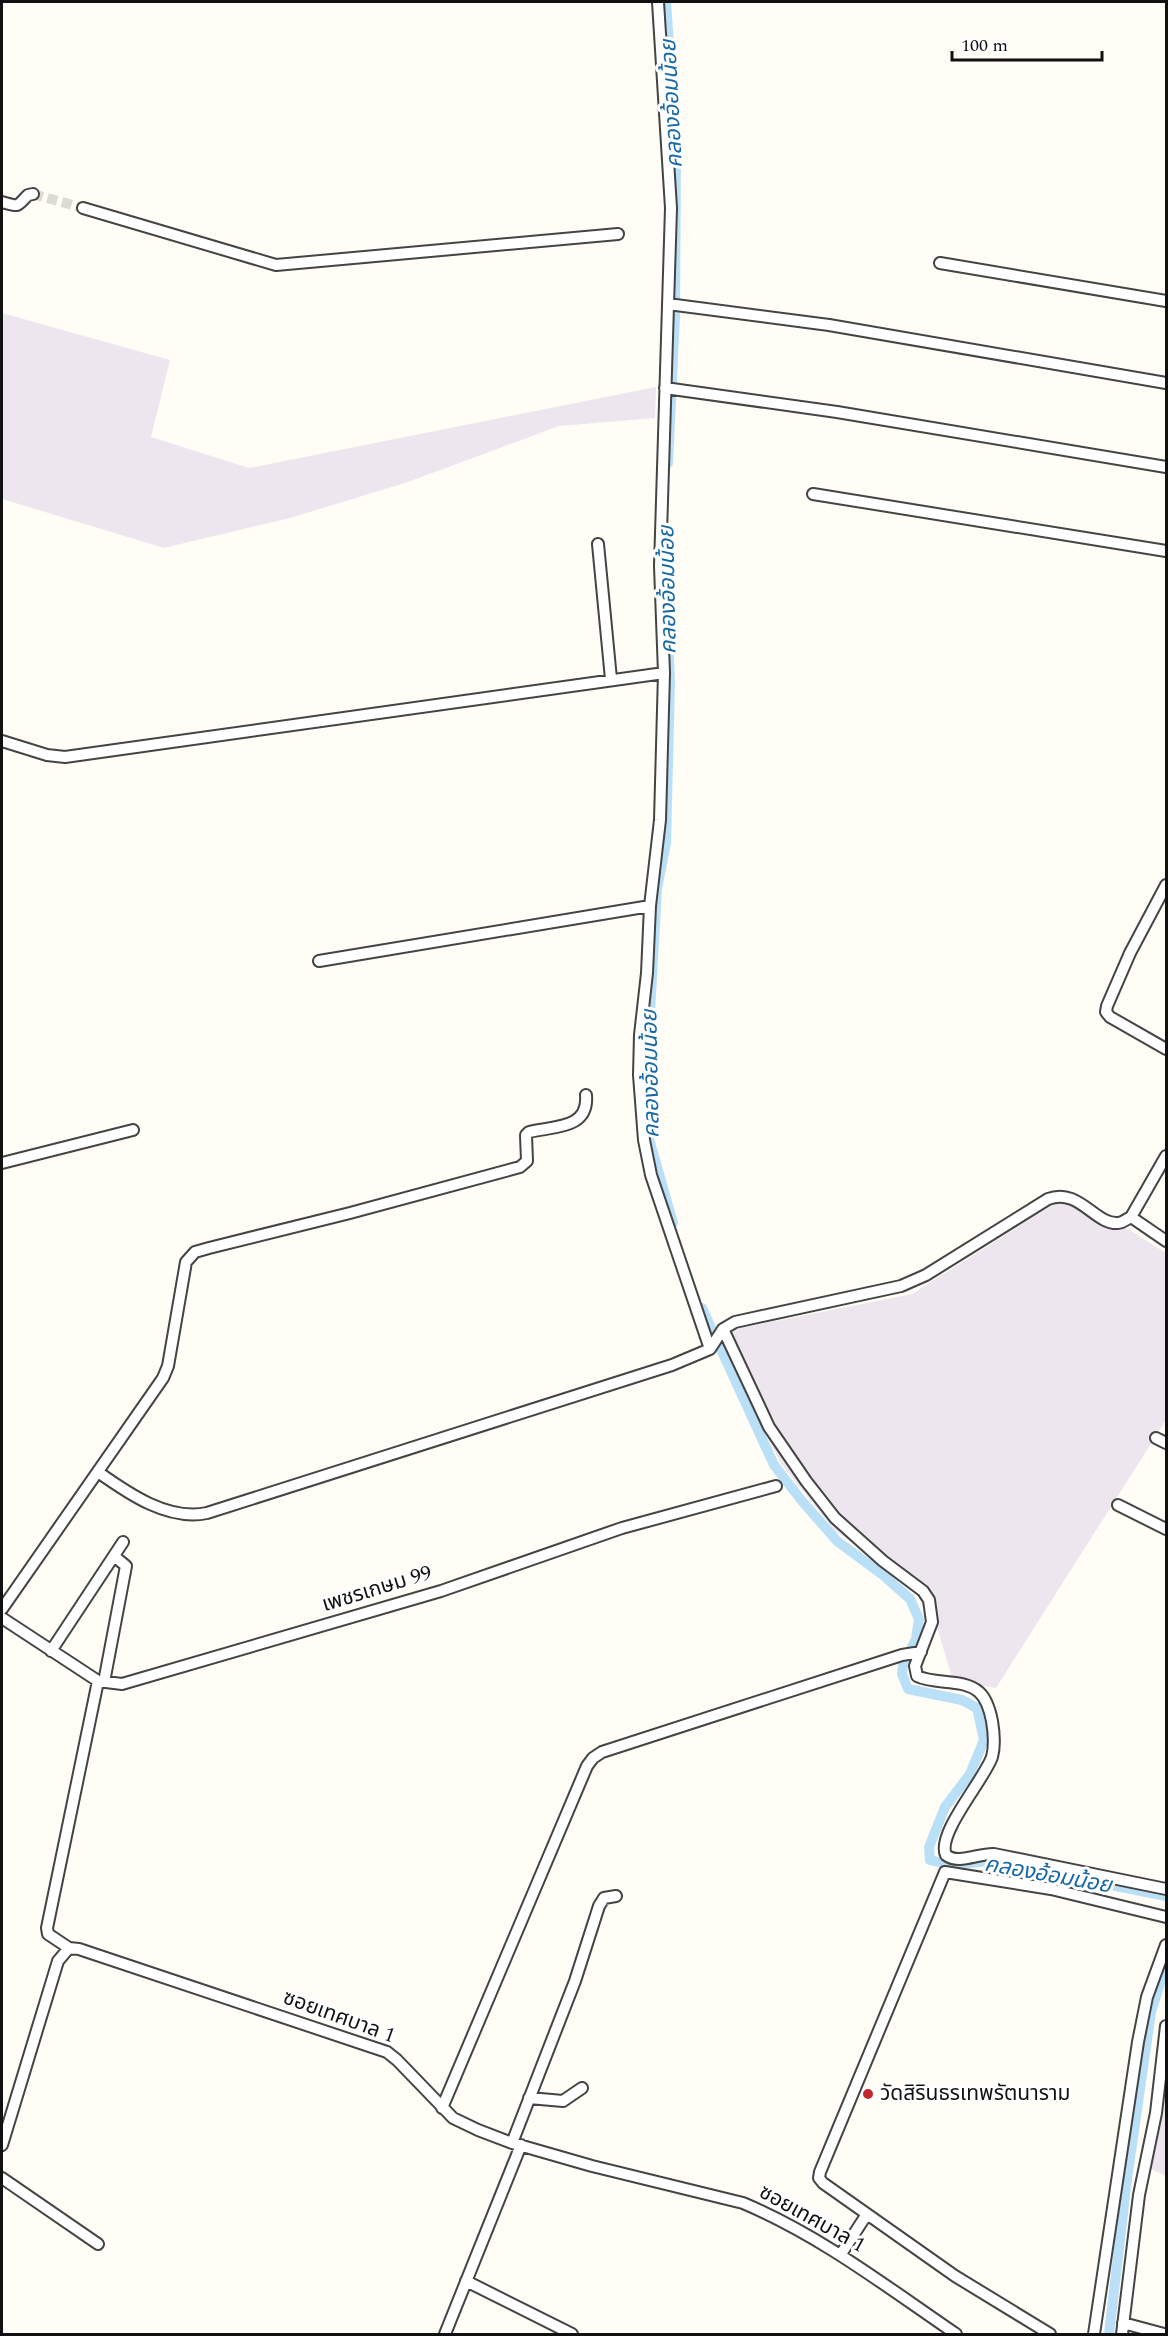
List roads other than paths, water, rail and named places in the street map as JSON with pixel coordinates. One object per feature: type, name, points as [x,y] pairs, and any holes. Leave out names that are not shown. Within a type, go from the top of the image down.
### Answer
[{"type":"street","points":[[658,2],[671,208],[673,304],[660,566],[664,673],[660,820],[650,906],[639,1065],[644,1140],[651,1175],[712,1347]]},
{"type":"street","points":[[2,202],[21,205],[28,195],[33,194]]},
{"type":"street","points":[[83,208],[276,265],[487,244],[618,234]]},
{"type":"street","points":[[940,263],[1167,301]]},
{"type":"street","points":[[673,304],[828,325],[1167,383]]},
{"type":"street","points":[[669,389],[837,412],[1167,466]]},
{"type":"street","points":[[813,494],[1167,551]]},
{"type":"street","points":[[598,544],[611,679]]},
{"type":"street","points":[[2,741],[47,755],[65,757],[664,673]]},
{"type":"street","points":[[1167,885],[1130,952],[1109,999],[1107,1012],[1110,1017],[1167,1049]]},
{"type":"street","points":[[319,961],[650,906]]},
{"type":"street","points":[[2,1609],[163,1378],[168,1366],[186,1262],[189,1256],[209,1248],[520,1167],[527,1161],[526,1135],[529,1132],[580,1120],[586,1111],[586,1095]]},
{"type":"street","points":[[2,1163],[133,1130]]},
{"type":"street","points":[[98,1472],[128,1493],[184,1516],[207,1513],[672,1365],[712,1347],[722,1330],[744,1320],[901,1286],[914,1281],[1048,1199],[1059,1195],[1070,1198],[1111,1222],[1118,1223],[1131,1217],[1167,1156]]},
{"type":"street","points":[[1131,1217],[1167,1241]]},
{"type":"street","points":[[722,1330],[769,1427],[806,1481],[835,1518],[883,1561],[923,1591],[929,1600],[932,1622],[915,1666],[917,1676],[965,1686],[977,1691],[991,1713],[992,1758],[955,1820],[944,1846],[946,1855],[955,1860],[994,1854],[1167,1889]]},
{"type":"street","name":"เพชรเกษม 99","points":[[101,1682],[122,1684],[138,1681],[441,1591],[622,1528],[776,1486]]},
{"type":"street","points":[[1118,1505],[1167,1529]]},
{"type":"street","points":[[51,1651],[123,1542]]},
{"type":"street","points":[[2,2145],[58,1961],[69,1948],[48,1934],[47,1928],[126,1566],[114,1556]]},
{"type":"street","points":[[2,1618],[101,1682]]},
{"type":"street","points":[[442,2108],[582,1778],[593,1758],[602,1752],[714,1715],[902,1655],[919,1652]]},
{"type":"street","points":[[1050,2334],[955,2276],[819,2178],[945,1872],[1051,1890],[1167,1917]]},
{"type":"street","points":[[445,2334],[516,2144],[529,2098],[575,1981],[599,1906],[604,1899],[616,1896]]},
{"type":"street","points":[[1094,2334],[1138,2042],[1147,1997],[1167,1945]]},
{"type":"street","name":"ซอยเทศบาล 1","points":[[69,1948],[79,1948],[387,2052],[398,2060],[442,2108],[463,2124],[516,2144],[743,2203],[841,2254],[956,2334]]},
{"type":"street","points":[[1164,2334],[1122,2329],[1139,2195],[1155,2113],[1167,2026]]},
{"type":"street","points":[[529,2098],[563,2101],[582,2088]]},
{"type":"street","points":[[2,2178],[98,2244]]},
{"type":"street","points":[[841,2254],[867,2214]]},
{"type":"street","points":[[466,2281],[572,2334]]},
{"type":"waterway","name":"คลองอ้อมน้อย","points":[[666,2],[676,148],[675,315],[668,463]]},
{"type":"waterway","name":"คลองอ้อมน้อย","points":[[665,562],[670,681],[666,843],[657,889],[646,1083],[648,1135],[673,1223]]},
{"type":"waterway","name":"คลองอ้อมน้อย","points":[[702,1308],[774,1465],[837,1541],[883,1575],[910,1599],[919,1619],[916,1639],[903,1665],[902,1674],[908,1689],[962,1700],[977,1708],[984,1740],[970,1774],[945,1807],[929,1847],[930,1860],[949,1865],[990,1861],[1166,1896]]},
{"type":"waterway","name":"คลองอ้อมน้อย","points":[[1109,2334],[1127,2179],[1151,2012],[1166,1964]]},
{"type":"tunnel","points":[[33,194],[83,208]]},
{"type":"place","name":"วัดสิรินธรเทพรัตนาราม","points":[[868,2094]]}]
